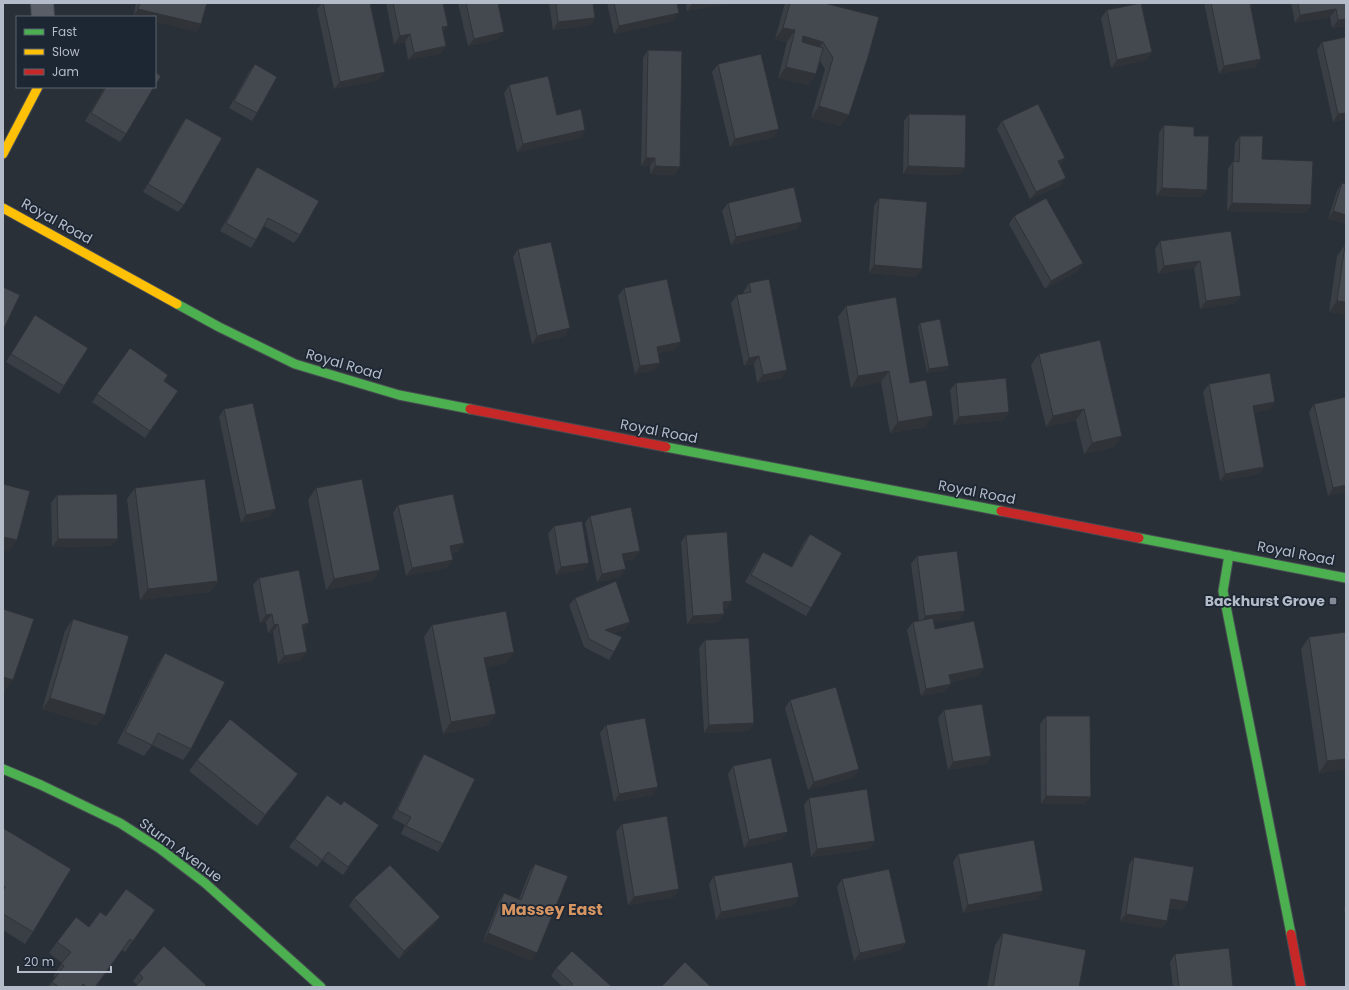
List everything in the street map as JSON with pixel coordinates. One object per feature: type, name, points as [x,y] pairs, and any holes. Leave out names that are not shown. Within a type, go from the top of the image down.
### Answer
[{"type":"street","points":[[42,3],[43,16]]},
{"type":"street","points":[[3,154],[37,88]]},
{"type":"street","name":"Royal Road","points":[[3,208],[219,326],[295,364],[399,395],[1346,578]]},
{"type":"street","points":[[1229,555],[1223,591],[1301,987]]},
{"type":"street","name":"Sturm Avenue","points":[[3,769],[41,785],[120,823],[159,848],[205,883],[321,987]]},
{"type":"building","points":[[140,3],[207,3],[201,24],[138,9]]},
{"type":"building","points":[[323,3],[370,3],[385,72],[340,82]]},
{"type":"building","points":[[393,3],[443,3],[448,26],[442,27],[446,46],[414,53],[410,34],[400,36]]},
{"type":"building","points":[[466,3],[498,3],[504,32],[474,39]]},
{"type":"building","points":[[556,3],[593,3],[595,18],[558,22]]},
{"type":"building","points":[[614,3],[677,3],[679,13],[619,26]]},
{"type":"building","points":[[790,3],[824,3],[879,17],[849,115],[819,106],[833,58],[823,42],[803,36],[802,42],[823,48],[816,74],[786,67],[795,30],[783,28]]},
{"type":"building","points":[[1141,3],[1152,52],[1117,60],[1107,10]]},
{"type":"building","points":[[1211,3],[1250,3],[1261,59],[1224,66]]},
{"type":"building","points":[[1298,3],[1346,3],[1346,19],[1338,20],[1336,9],[1300,15]]},
{"type":"building","points":[[1346,37],[1346,113],[1338,114],[1322,42]]},
{"type":"building","points":[[648,50],[682,51],[680,167],[655,166],[655,158],[646,158]]},
{"type":"building","points":[[761,54],[779,129],[735,139],[718,64]]},
{"type":"building","points":[[255,64],[277,77],[257,113],[234,101]]},
{"type":"building","points":[[156,73],[161,76],[156,84]]},
{"type":"building","points":[[548,76],[557,115],[581,109],[585,130],[523,144],[509,85]]},
{"type":"building","points":[[105,88],[153,88],[126,134],[91,113]]},
{"type":"building","points":[[1038,104],[1065,158],[1058,161],[1066,178],[1036,192],[1002,121]]},
{"type":"building","points":[[909,114],[966,115],[965,168],[908,166]]},
{"type":"building","points":[[186,118],[222,138],[184,205],[148,184]]},
{"type":"building","points":[[1164,125],[1194,127],[1194,136],[1209,136],[1207,190],[1162,188]]},
{"type":"building","points":[[1240,136],[1263,136],[1262,159],[1313,161],[1311,205],[1232,203],[1233,161],[1239,162]]},
{"type":"building","points":[[257,167],[319,201],[300,235],[268,218],[256,240],[226,223]]},
{"type":"building","points":[[1342,183],[1346,184],[1346,215],[1333,211]]},
{"type":"building","points":[[794,187],[802,222],[736,237],[728,203]]},
{"type":"building","points":[[879,198],[927,202],[922,269],[874,265]]},
{"type":"building","points":[[1046,198],[1083,263],[1051,281],[1014,216]]},
{"type":"building","points":[[1231,231],[1241,296],[1206,301],[1200,261],[1164,266],[1160,241]]},
{"type":"building","points":[[551,242],[570,328],[537,336],[518,249]]},
{"type":"building","points":[[1346,245],[1346,302],[1337,301]]},
{"type":"building","points":[[667,279],[681,342],[657,347],[660,363],[640,366],[624,288]]},
{"type":"building","points":[[769,279],[787,370],[763,375],[759,356],[749,358],[737,295],[751,292],[749,283]]},
{"type":"building","points":[[3,287],[20,295],[3,330]]},
{"type":"building","points":[[896,297],[910,383],[926,380],[933,416],[898,422],[889,371],[858,376],[846,306]]},
{"type":"building","points":[[35,315],[88,348],[64,386],[11,354]]},
{"type":"building","points":[[940,319],[949,366],[929,369],[920,323]]},
{"type":"building","points":[[1100,340],[1122,436],[1092,443],[1084,409],[1053,416],[1039,354]]},
{"type":"building","points":[[130,348],[168,375],[164,381],[178,391],[150,431],[97,394]]},
{"type":"building","points":[[1270,373],[1275,402],[1253,406],[1264,467],[1225,474],[1209,384]]},
{"type":"building","points":[[1006,378],[1009,412],[959,417],[956,383]]},
{"type":"building","points":[[1346,397],[1346,485],[1333,488],[1314,404]]},
{"type":"building","points":[[253,403],[276,509],[246,515],[224,409]]},
{"type":"building","points":[[205,479],[218,581],[148,589],[135,488]]},
{"type":"building","points":[[362,479],[380,570],[334,579],[316,488]]},
{"type":"building","points":[[3,484],[30,491],[17,540],[3,537]]},
{"type":"building","points":[[117,494],[118,539],[58,539],[57,495]]},
{"type":"building","points":[[453,494],[464,543],[450,546],[453,560],[412,568],[398,505]]},
{"type":"building","points":[[631,507],[640,551],[622,554],[626,569],[602,574],[590,516]]},
{"type":"building","points":[[582,521],[589,563],[561,567],[554,526]]},
{"type":"building","points":[[727,532],[732,601],[723,602],[724,614],[693,616],[686,535]]},
{"type":"building","points":[[810,534],[842,553],[811,608],[751,575],[763,552],[792,567]]},
{"type":"building","points":[[957,551],[965,611],[925,616],[917,556]]},
{"type":"building","points":[[299,570],[309,623],[302,625],[307,652],[284,656],[278,624],[274,625],[272,614],[266,615],[259,578]]},
{"type":"building","points":[[616,581],[630,622],[605,630],[622,637],[614,652],[589,639],[575,598]]},
{"type":"building","points":[[3,609],[34,619],[13,680],[3,677]]},
{"type":"building","points":[[506,611],[514,652],[484,658],[496,714],[451,722],[432,625]]},
{"type":"building","points":[[933,618],[935,629],[974,621],[984,668],[949,675],[951,684],[926,689],[913,622]]},
{"type":"building","points":[[73,619],[129,636],[105,715],[50,698]]},
{"type":"building","points":[[1346,632],[1346,759],[1327,761],[1309,637]]},
{"type":"building","points":[[749,638],[754,723],[709,725],[705,640]]},
{"type":"building","points":[[165,653],[225,682],[191,749],[158,733],[152,745],[125,732]]},
{"type":"building","points":[[836,687],[859,769],[814,782],[790,700]]},
{"type":"building","points":[[982,704],[991,756],[953,762],[944,710]]},
{"type":"building","points":[[1046,716],[1090,716],[1091,797],[1046,796]]},
{"type":"building","points":[[645,718],[658,787],[619,794],[606,725]]},
{"type":"building","points":[[230,719],[298,774],[265,815],[197,760]]},
{"type":"building","points":[[424,754],[475,779],[443,844],[406,826],[411,817],[397,810]]},
{"type":"building","points":[[771,758],[788,832],[749,840],[733,766]]},
{"type":"building","points":[[867,789],[875,841],[817,849],[809,798]]},
{"type":"building","points":[[327,795],[341,805],[344,801],[379,825],[348,867],[328,852],[322,860],[295,839]]},
{"type":"building","points":[[667,816],[679,889],[634,897],[622,824]]},
{"type":"building","points":[[3,828],[71,869],[33,932],[3,914],[3,891],[5,887],[3,886]]},
{"type":"building","points":[[1034,840],[1043,891],[968,905],[958,854]]},
{"type":"building","points":[[1134,857],[1194,867],[1188,902],[1171,899],[1167,921],[1126,914]]},
{"type":"building","points":[[792,862],[799,897],[721,912],[714,876]]},
{"type":"building","points":[[535,864],[568,876],[537,953],[488,933],[504,893],[521,900]]},
{"type":"building","points":[[390,865],[440,917],[404,951],[354,898]]},
{"type":"building","points":[[889,869],[906,943],[860,953],[842,879]]},
{"type":"building","points":[[126,889],[155,910],[133,941],[130,939],[95,987],[87,987],[83,984],[81,987],[59,987],[52,982],[64,966],[61,964],[71,952],[57,942],[76,917],[89,927],[100,912],[106,916]]},
{"type":"building","points":[[1003,933],[1086,950],[1079,987],[993,987]]},
{"type":"building","points":[[164,946],[206,985],[204,987],[135,987],[143,978],[139,973]]},
{"type":"building","points":[[1229,948],[1233,987],[1179,987],[1175,954]]},
{"type":"building","points":[[572,951],[612,987],[570,987],[573,984],[556,968]]},
{"type":"building","points":[[685,962],[711,987],[661,987]]},
{"type":"traffic: fast","points":[[177,304],[219,327],[295,364],[399,395],[470,409]]},
{"type":"traffic: fast","points":[[666,447],[1001,511]]},
{"type":"traffic: fast","points":[[1139,538],[1346,578]]},
{"type":"traffic: fast","points":[[1229,555],[1223,591],[1291,934]]},
{"type":"traffic: fast","points":[[3,769],[41,785],[120,823],[159,848],[205,883],[321,987]]},
{"type":"traffic: slow","points":[[3,154],[37,88]]},
{"type":"traffic: slow","points":[[3,208],[177,304]]},
{"type":"traffic: jam","points":[[470,409],[666,447]]},
{"type":"traffic: jam","points":[[1001,511],[1139,538]]},
{"type":"traffic: jam","points":[[1291,934],[1301,987]]},
{"type":"place","name":"Backhurst Grove","points":[[1333,601]]},
{"type":"district","name":"Massey East","points":[[552,909]]}]
